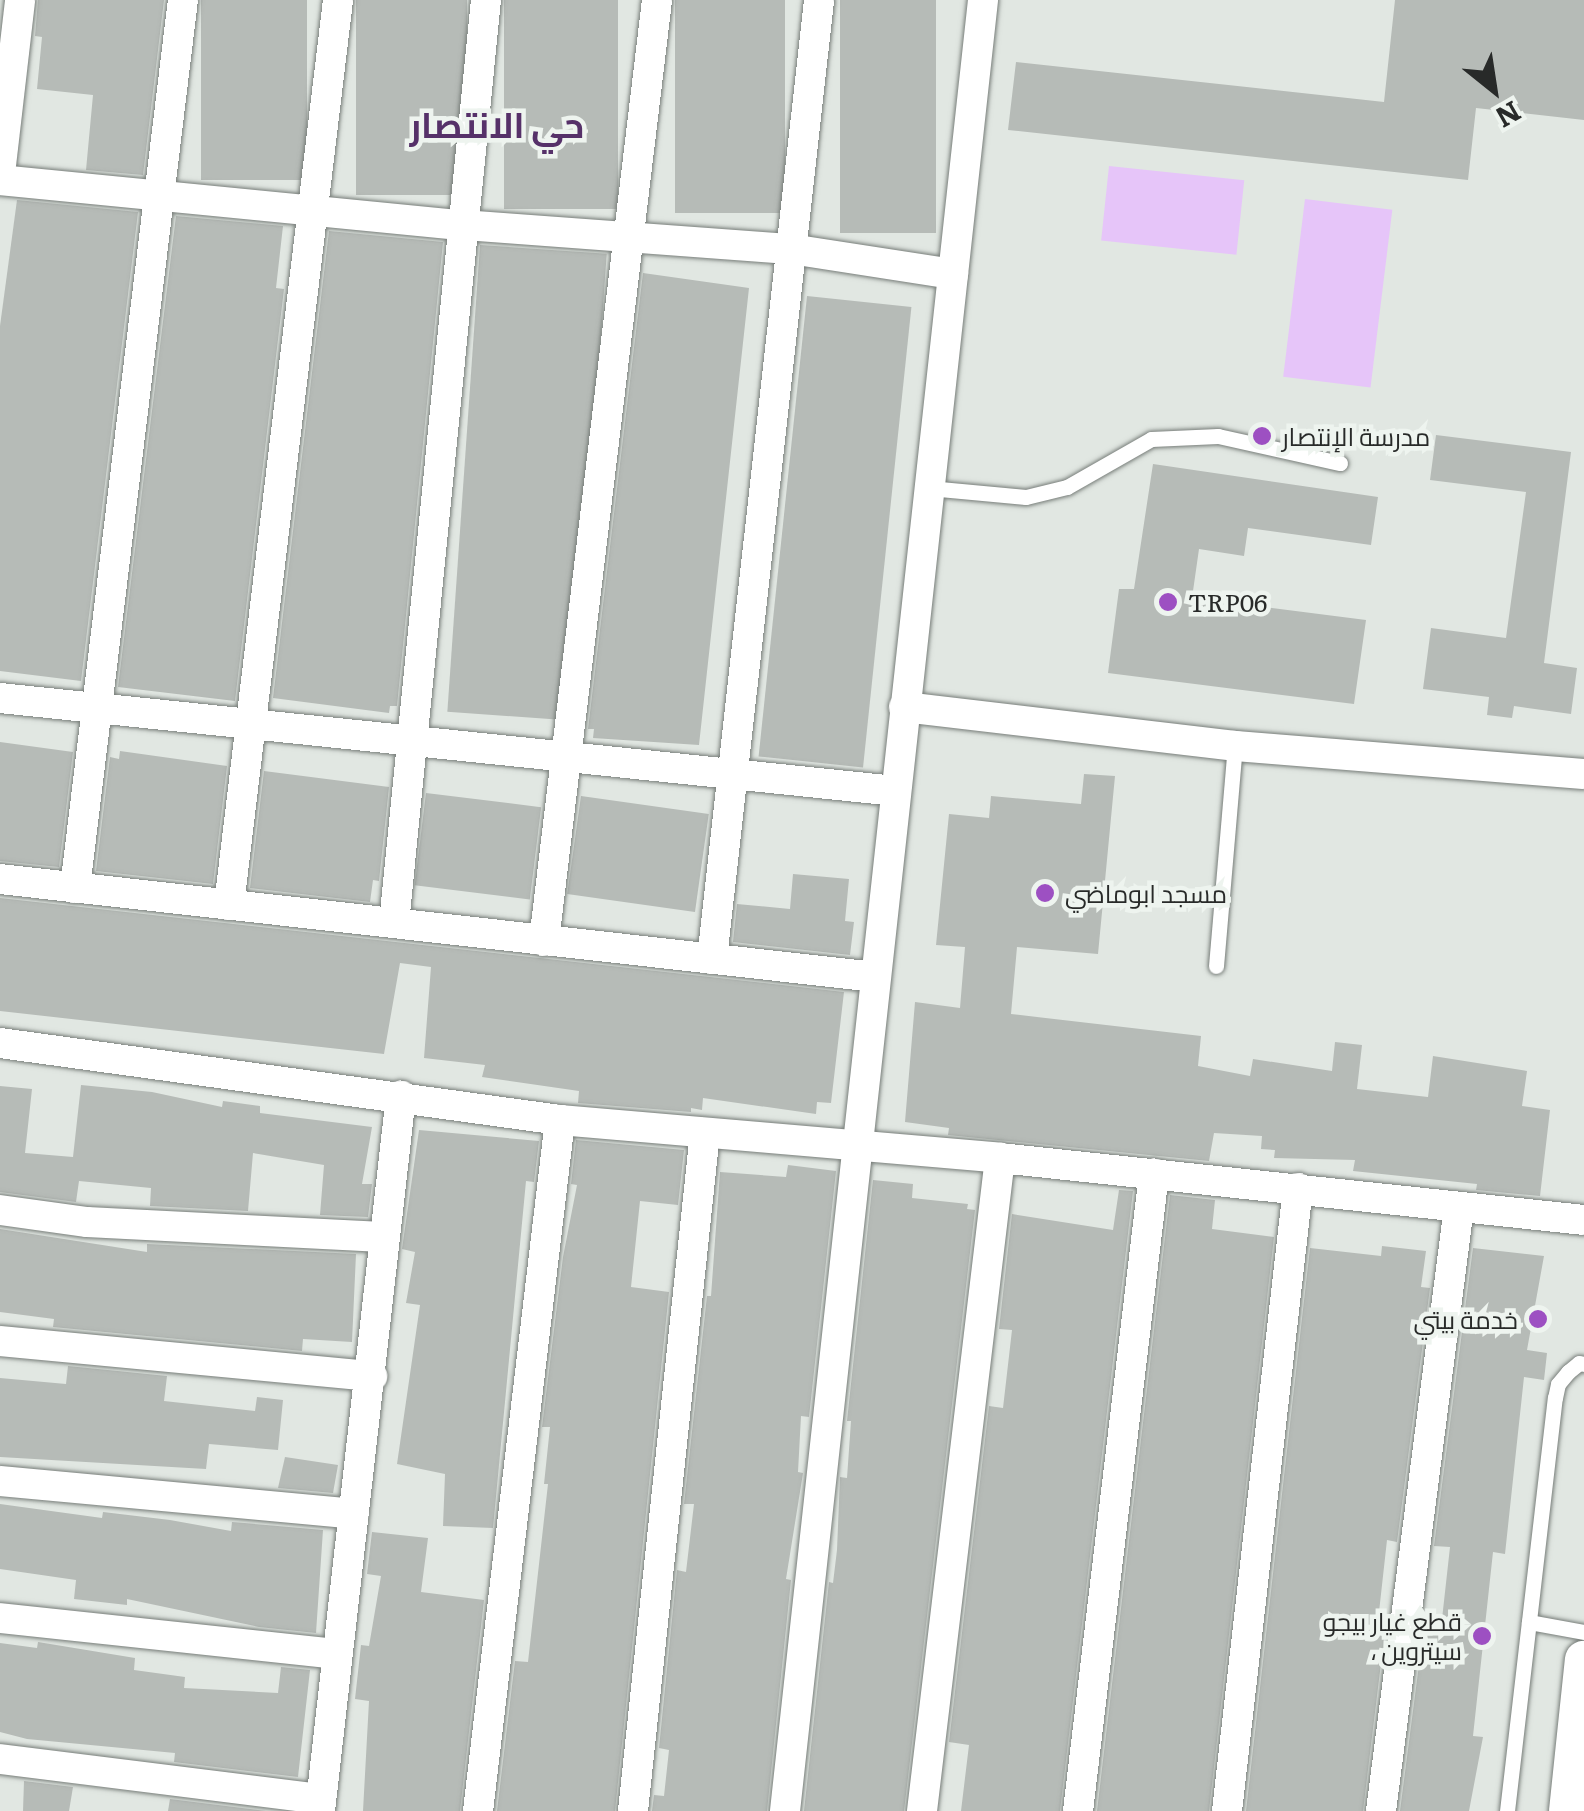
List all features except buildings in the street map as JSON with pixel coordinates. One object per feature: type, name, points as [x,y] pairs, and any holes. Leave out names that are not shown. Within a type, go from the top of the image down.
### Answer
[{"type":"street","points":[[20,0],[6,57],[0,177],[464,225],[791,249],[952,274]]},
{"type":"street","points":[[75,888],[183,0]]},
{"type":"street","points":[[229,905],[338,0]]},
{"type":"street","points":[[394,923],[486,0]]},
{"type":"street","points":[[544,940],[657,0]]},
{"type":"street","points":[[712,960],[819,0]]},
{"type":"street","points":[[785,1811],[983,0]]},
{"type":"street","points":[[0,698],[896,791]]},
{"type":"street","points":[[904,707],[1235,746],[1584,774]]},
{"type":"street","points":[[0,880],[875,978]]},
{"type":"street","points":[[0,1043],[560,1120],[1000,1158],[1584,1220]]},
{"type":"street","points":[[0,1759],[321,1805],[401,1096]]},
{"type":"street","points":[[478,1811],[560,1120]]},
{"type":"street","points":[[633,1811],[704,1133]]},
{"type":"street","points":[[922,1811],[1000,1158]]},
{"type":"street","points":[[1078,1811],[1154,1174]]},
{"type":"street","points":[[1227,1811],[1298,1188]]},
{"type":"street","points":[[1380,1811],[1459,1207]]},
{"type":"street","points":[[0,1210],[87,1222],[383,1237]]},
{"type":"street","points":[[0,1340],[372,1376]]},
{"type":"street","points":[[0,1481],[353,1514]]},
{"type":"street","points":[[0,1618],[338,1654]]},
{"type":"street","points":[[1568,1811],[1584,1660]]},
{"type":"lane","points":[[928,488],[1026,497],[1067,487],[1151,439],[1218,436],[1340,463]]},
{"type":"lane","points":[[1216,966],[1235,746]]},
{"type":"lane","points":[[1507,1811],[1558,1384],[1579,1363],[1584,1364]]},
{"type":"lane","points":[[1529,1622],[1584,1632]]},
{"type":"shaded area","points":[[1109,166],[1244,180],[1236,255],[1101,241]]},
{"type":"shaded area","points":[[1305,199],[1392,210],[1371,387],[1283,377]]},
{"type":"place","name":"مدرسة الإنتصار","points":[[1262,436]]},
{"type":"place","name":"TRP06","points":[[1168,602]]},
{"type":"place","name":"مسجد ابوماضي","points":[[1045,893]]},
{"type":"place","name":"خدمة بيتي","points":[[1538,1319]]},
{"type":"place","name":"قطع غيار بيجو ، سيتروين","points":[[1482,1636]]},
{"type":"district","name":"حي الانتصار","points":[[497,123]]}]
